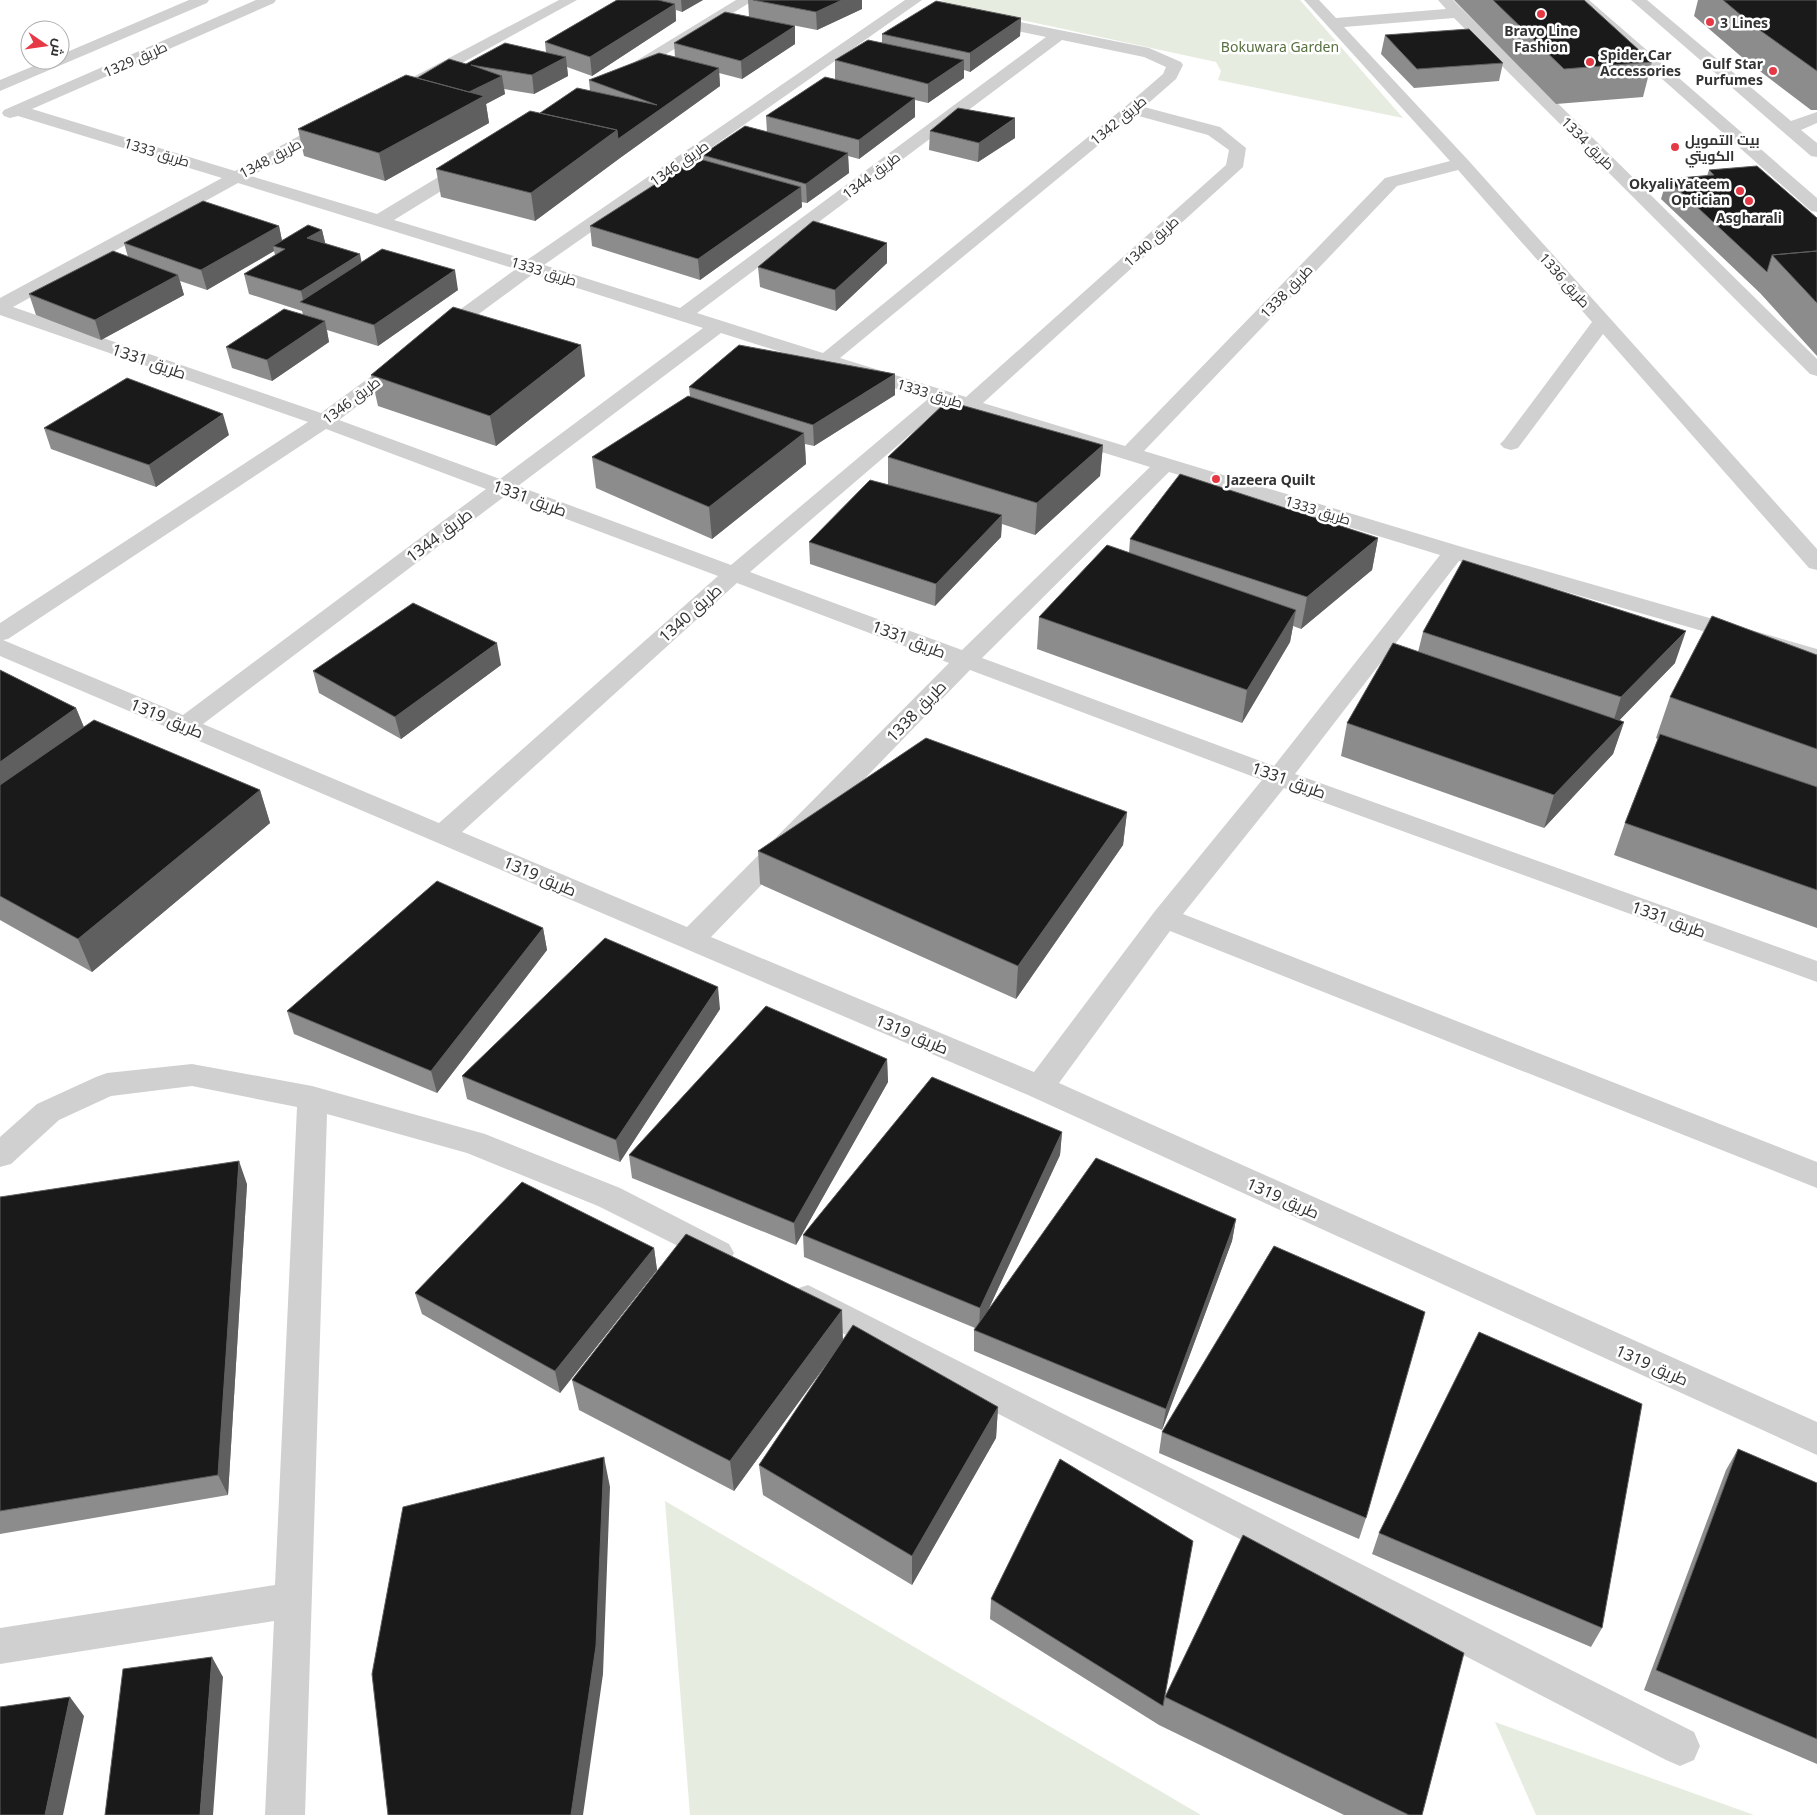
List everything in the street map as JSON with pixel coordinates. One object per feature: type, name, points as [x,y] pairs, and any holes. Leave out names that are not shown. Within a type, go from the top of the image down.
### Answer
[{"type":"street","name":"طريق 1329","points":[[0,86],[202,0]]},
{"type":"street","name":"طريق 1329","points":[[9,114],[269,0]]},
{"type":"street","points":[[403,88],[570,0]]},
{"type":"street","points":[[610,82],[747,0]]},
{"type":"street","points":[[885,0],[916,4]]},
{"type":"street","name":"طريق 1336","points":[[1311,0],[1462,164],[1817,563]]},
{"type":"street","name":"طريق 1334","points":[[1445,0],[1817,370]]},
{"type":"street","points":[[1580,0],[1817,207]]},
{"type":"street","points":[[1638,0],[1817,152]]},
{"type":"street","name":"طريق 1346","points":[[0,634],[324,421],[530,266],[916,4]]},
{"type":"street","points":[[1332,23],[1458,13]]},
{"type":"street","name":"طريق 1342","points":[[826,360],[1132,109],[1170,76],[1175,65],[1149,53],[974,18]]},
{"type":"street","name":"طريق 1344","points":[[683,315],[1059,35]]},
{"type":"street","name":"طريق 1340","points":[[969,405],[1234,167],[1238,148],[1214,131],[1132,109]]},
{"type":"street","name":"طريق 1333","points":[[9,114],[236,176],[530,266],[942,397],[1131,452],[1454,552],[1817,657]]},
{"type":"street","name":"طريق 1348","points":[[0,308],[236,176],[350,116]]},
{"type":"street","points":[[1791,130],[1798,124],[1817,117]]},
{"type":"street","points":[[379,221],[481,159]]},
{"type":"street","name":"طريق 1338","points":[[1131,452],[1391,182],[1440,168],[1462,164]]},
{"type":"street","name":"طريق 1331","points":[[0,308],[324,421],[1279,777],[1817,972]]},
{"type":"street","points":[[1511,444],[1602,322]]},
{"type":"street","name":"طريق 1344","points":[[184,726],[718,326]]},
{"type":"street","name":"طريق 1340","points":[[443,834],[735,573],[942,397]]},
{"type":"street","name":"طريق 1338","points":[[690,941],[966,660],[1166,463]]},
{"type":"street","points":[[1039,1087],[1165,918],[1279,777],[1454,552]]},
{"type":"street","name":"طريق 1319","points":[[0,647],[443,834],[690,941],[1039,1087],[1817,1439]]},
{"type":"street","points":[[1165,918],[1817,1175]]},
{"type":"street","points":[[0,1155],[48,1112],[107,1085],[192,1076],[312,1098],[474,1143],[609,1197],[742,1265]]},
{"type":"street","points":[[285,1815],[312,1098]]},
{"type":"street","points":[[777,1283],[1680,1746]]},
{"type":"street","points":[[0,1646],[294,1600]]},
{"type":"green space","name":"Bokuwara Garden","points":[[943,0],[1300,0],[1403,118],[1218,80],[1221,71],[1216,62],[939,2]]},
{"type":"green space","points":[[665,1501],[1201,1815],[690,1815]]},
{"type":"green space","points":[[1495,1722],[1754,1815],[1536,1815]]},
{"type":"building","points":[[617,0],[658,0],[675,4],[590,57],[545,42]]},
{"type":"building","points":[[753,0],[842,0],[816,12]]},
{"type":"building","points":[[1493,0],[1584,0],[1652,62],[1564,69]]},
{"type":"building","points":[[1723,0],[1817,0],[1817,71],[1754,26]]},
{"type":"building","points":[[936,1],[1021,18],[970,53],[882,34]]},
{"type":"building","points":[[725,12],[795,26],[741,61],[674,43]]},
{"type":"building","points":[[1469,29],[1503,63],[1417,69],[1385,35]]},
{"type":"building","points":[[868,40],[964,60],[928,84],[835,60]]},
{"type":"building","points":[[505,43],[566,57],[532,75],[471,65],[502,76],[469,92],[417,78],[449,59],[466,64]]},
{"type":"building","points":[[659,53],[719,68],[618,139],[617,130],[540,113],[577,88],[657,105],[589,80]]},
{"type":"building","points":[[406,75],[484,96],[379,153],[298,129]]},
{"type":"building","points":[[825,77],[915,98],[859,140],[766,116]]},
{"type":"building","points":[[958,108],[1015,118],[979,143],[930,131]]},
{"type":"building","points":[[530,111],[617,130],[531,193],[436,169]]},
{"type":"building","points":[[745,126],[848,153],[806,184],[702,155]]},
{"type":"building","points":[[696,158],[801,187],[698,259],[590,226]]},
{"type":"building","points":[[1757,166],[1817,218],[1817,251],[1772,255],[1767,272],[1667,179],[1714,175],[1709,170]]},
{"type":"building","points":[[203,201],[279,226],[201,270],[124,243]]},
{"type":"building","points":[[813,221],[887,243],[835,290],[758,267]]},
{"type":"building","points":[[308,225],[322,230],[307,238],[360,254],[301,291],[244,274],[285,249],[273,246]]},
{"type":"building","points":[[382,249],[455,270],[374,325],[300,302]]},
{"type":"building","points":[[113,251],[178,275],[95,320],[29,294]]},
{"type":"building","points":[[1817,251],[1817,303],[1772,255]]},
{"type":"building","points":[[453,307],[581,345],[490,416],[371,375]]},
{"type":"building","points":[[284,309],[325,321],[267,360],[226,347]]},
{"type":"building","points":[[739,345],[895,374],[813,425],[689,387]]},
{"type":"building","points":[[127,378],[223,414],[149,465],[44,428]]},
{"type":"building","points":[[688,396],[804,433],[709,507],[592,457]]},
{"type":"building","points":[[947,401],[1103,445],[1037,503],[888,457]]},
{"type":"building","points":[[1180,474],[1378,538],[1307,597],[1130,539]]},
{"type":"building","points":[[870,480],[1002,515],[936,584],[809,542]]},
{"type":"building","points":[[1107,545],[1296,610],[1247,690],[1039,617]]},
{"type":"building","points":[[1463,560],[1686,631],[1621,697],[1423,632]]},
{"type":"building","points":[[413,603],[497,643],[395,717],[313,671]]},
{"type":"building","points":[[1712,616],[1817,655],[1817,749],[1670,697]]},
{"type":"building","points":[[1393,643],[1624,722],[1554,795],[1347,723]]},
{"type":"building","points":[[0,670],[76,708],[0,762]]},
{"type":"building","points":[[94,720],[260,790],[78,939],[0,896],[0,785]]},
{"type":"building","points":[[1660,734],[1817,787],[1817,890],[1625,823]]},
{"type":"building","points":[[926,738],[1127,812],[1018,966],[758,851]]},
{"type":"building","points":[[437,881],[543,928],[431,1071],[287,1011]]},
{"type":"building","points":[[605,938],[718,987],[616,1140],[462,1076]]},
{"type":"building","points":[[766,1006],[887,1059],[794,1223],[629,1155]]},
{"type":"building","points":[[932,1077],[1062,1132],[980,1308],[803,1235]]},
{"type":"building","points":[[1096,1158],[1236,1219],[1166,1409],[974,1330]]},
{"type":"building","points":[[239,1161],[218,1475],[0,1511],[0,1197]]},
{"type":"building","points":[[522,1182],[654,1248],[555,1371],[415,1293]]},
{"type":"building","points":[[686,1234],[842,1310],[730,1461],[572,1380]]},
{"type":"building","points":[[1274,1246],[1425,1312],[1366,1518],[1162,1432]]},
{"type":"building","points":[[853,1325],[998,1407],[912,1556],[759,1465]]},
{"type":"building","points":[[1479,1332],[1642,1404],[1602,1628],[1379,1533]]},
{"type":"building","points":[[1738,1449],[1817,1483],[1817,1739],[1656,1670]]},
{"type":"building","points":[[604,1457],[596,1646],[571,1815],[388,1815],[372,1674],[403,1507]]},
{"type":"building","points":[[1060,1459],[1193,1541],[1163,1706],[991,1599]]},
{"type":"building","points":[[1243,1535],[1464,1653],[1422,1815],[1409,1815],[1165,1697]]},
{"type":"building","points":[[212,1657],[200,1815],[105,1815],[123,1669]]},
{"type":"building","points":[[70,1697],[45,1815],[0,1815],[0,1707]]},
{"type":"place","name":"Bravo Line Fashion","points":[[1541,14]]},
{"type":"place","name":"3 Lines","points":[[1710,22]]},
{"type":"place","name":"Spider Car Accessories","points":[[1590,62]]},
{"type":"place","name":"Gulf Star Purfumes","points":[[1773,71]]},
{"type":"place","name":"بيت التمويل الكويتي","points":[[1675,147]]},
{"type":"place","name":"Okyali Yateem Optician","points":[[1740,191]]},
{"type":"place","name":"Asgharali","points":[[1749,201]]},
{"type":"place","name":"Jazeera Quilt","points":[[1216,479]]}]
